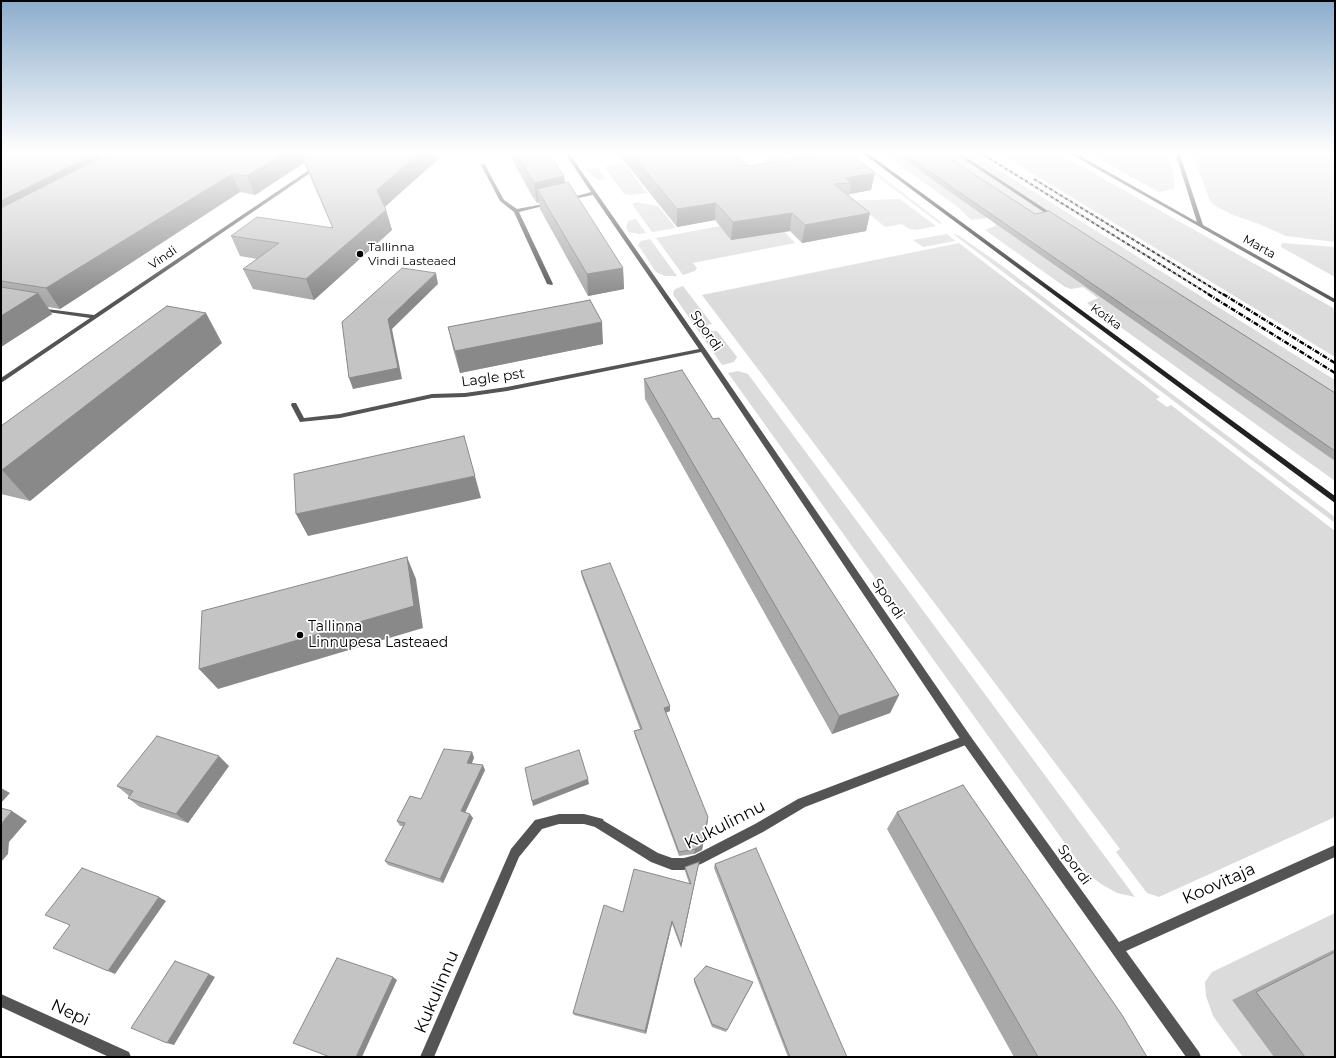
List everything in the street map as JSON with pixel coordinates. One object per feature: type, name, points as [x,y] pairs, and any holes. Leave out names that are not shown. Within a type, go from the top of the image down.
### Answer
[{"type":"street","name":"Vindi","points":[[1,381],[266,201]]},
{"type":"street","points":[[503,201],[516,211],[550,284]]},
{"type":"street","name":"Spordi","points":[[600,201],[703,350],[967,740],[1194,1057]]},
{"type":"street","name":"Kotka","points":[[930,201],[1335,500]]},
{"type":"street","points":[[1032,201],[1062,221]]},
{"type":"street","name":"Marta","points":[[1157,201],[1335,301]]},
{"type":"street","points":[[1193,201],[1201,226]]},
{"type":"street","points":[[516,211],[553,202]]},
{"type":"street","points":[[32,307],[95,317]]},
{"type":"street","name":"Lagle pst","points":[[294,405],[302,420],[340,416],[432,396],[465,395],[507,389],[703,350]]},
{"type":"street","name":"Kukulinnu","points":[[427,1057],[515,853],[539,824],[559,819],[584,819],[599,823],[655,858],[672,864],[684,864],[697,860],[759,828],[802,803],[967,740]]},
{"type":"street","name":"Koovitaja","points":[[1117,949],[1335,851]]},
{"type":"street","name":"Nepi","points":[[1,1000],[124,1057]]},
{"type":"shaded area","points":[[843,201],[903,201],[936,226],[917,230],[909,229],[902,224],[885,227],[866,211]]},
{"type":"shaded area","points":[[910,201],[914,201],[942,223],[940,224]]},
{"type":"shaded area","points":[[950,201],[1049,201],[1335,380],[1335,481],[1087,303],[1098,298],[1083,287],[1071,289],[1065,287],[985,230],[997,225],[988,218],[972,220]]},
{"type":"shaded area","points":[[1078,201],[1144,201],[1335,309],[1335,357]]},
{"type":"shaded area","points":[[1210,201],[1335,201],[1335,242],[1286,236],[1259,224],[1233,215],[1215,206]]},
{"type":"shaded area","points":[[636,202],[658,206],[676,228],[652,232],[632,204]]},
{"type":"shaded area","points":[[636,219],[646,233],[638,234],[629,232],[626,228],[628,221]]},
{"type":"shaded area","points":[[731,224],[780,227],[795,243],[693,263],[697,268],[695,271],[683,275],[656,238]]},
{"type":"shaded area","points":[[947,234],[955,241],[923,247],[913,240]]},
{"type":"shaded area","points":[[953,234],[958,235],[1001,265],[1335,517],[1335,523]]},
{"type":"shaded area","points":[[650,239],[677,276],[665,276],[656,272],[638,245],[641,241]]},
{"type":"shaded area","points":[[959,243],[1160,397],[1156,399],[1167,407],[1171,405],[1335,531],[1335,817],[1159,897],[1147,893],[1116,852],[1120,849],[702,295]]},
{"type":"shaded area","points":[[1282,243],[1335,247],[1335,277],[1281,247]]},
{"type":"shaded area","points":[[683,286],[712,324],[707,325],[712,331],[717,331],[737,357],[734,362],[722,365],[674,296],[673,293],[675,289]]},
{"type":"shaded area","points":[[738,371],[748,374],[1135,897],[1117,893],[1101,884],[1087,873],[1077,860],[728,373]]},
{"type":"shaded area","points":[[1335,913],[1335,949],[1232,1000],[1274,1057],[1243,1057],[1213,1016],[1206,996],[1205,982],[1212,972]]},
{"type":"building","points":[[14,201],[187,201],[46,288],[1,281],[1,208]]},
{"type":"building","points":[[322,201],[382,201],[386,210],[306,279],[243,269],[279,243],[231,236],[257,217],[333,228]]},
{"type":"building","points":[[544,201],[580,201],[623,268],[587,274]]},
{"type":"building","points":[[671,201],[856,201],[870,213],[805,225],[792,213],[733,222],[716,203],[677,209]]},
{"type":"building","points":[[973,201],[1016,201],[1035,214],[1049,211],[1335,393],[1335,451]]},
{"type":"building","points":[[402,268],[436,273],[388,319],[398,368],[349,378],[342,322]]},
{"type":"building","points":[[1,287],[38,293],[1,316]]},
{"type":"building","points":[[590,300],[602,322],[455,351],[448,327]]},
{"type":"building","points":[[167,306],[206,313],[1,470],[1,426]]},
{"type":"building","points":[[682,370],[713,419],[719,418],[899,695],[839,716],[644,379]]},
{"type":"building","points":[[464,436],[475,476],[296,514],[294,474]]},
{"type":"building","points":[[407,557],[414,606],[199,669],[202,611]]},
{"type":"building","points":[[610,563],[670,706],[664,708],[708,817],[702,845],[695,849],[679,852],[634,731],[642,729],[581,571]]},
{"type":"building","points":[[157,736],[219,756],[176,814],[128,798],[133,791],[117,786]]},
{"type":"building","points":[[444,749],[472,752],[467,763],[483,765],[461,811],[470,814],[440,879],[385,861],[405,823],[397,821],[410,796],[421,799]]},
{"type":"building","points":[[579,750],[588,779],[532,801],[525,768]]},
{"type":"building","points":[[963,785],[1122,1015],[1147,1057],[1038,1057],[897,812]]},
{"type":"building","points":[[1,808],[12,811],[1,824]]},
{"type":"building","points":[[756,848],[847,1057],[790,1057],[715,864]]},
{"type":"building","points":[[699,862],[681,945],[672,921],[645,1031],[573,1013],[604,905],[623,912],[634,869],[691,884],[685,867]]},
{"type":"building","points":[[82,868],[159,897],[108,971],[53,948],[70,925],[45,915]]},
{"type":"building","points":[[1335,952],[1335,1057],[1305,1057],[1256,992]]},
{"type":"building","points":[[337,958],[393,977],[356,1057],[330,1057],[293,1043]]},
{"type":"building","points":[[175,961],[209,974],[167,1043],[131,1028]]},
{"type":"building","points":[[706,966],[753,982],[727,1030],[712,1024],[694,979]]},
{"type":"railway","points":[[1059,201],[1210,295]]},
{"type":"railway","points":[[1071,201],[1224,295]]},
{"type":"railway","points":[[1208,294],[1335,373]]},
{"type":"railway","points":[[1223,294],[1335,363]]},
{"type":"place","name":"Tallinna Vindi Lasteaed","points":[[360,254]]},
{"type":"place","name":"Tallinna Linnupesa Lasteaed","points":[[300,635]]}]
